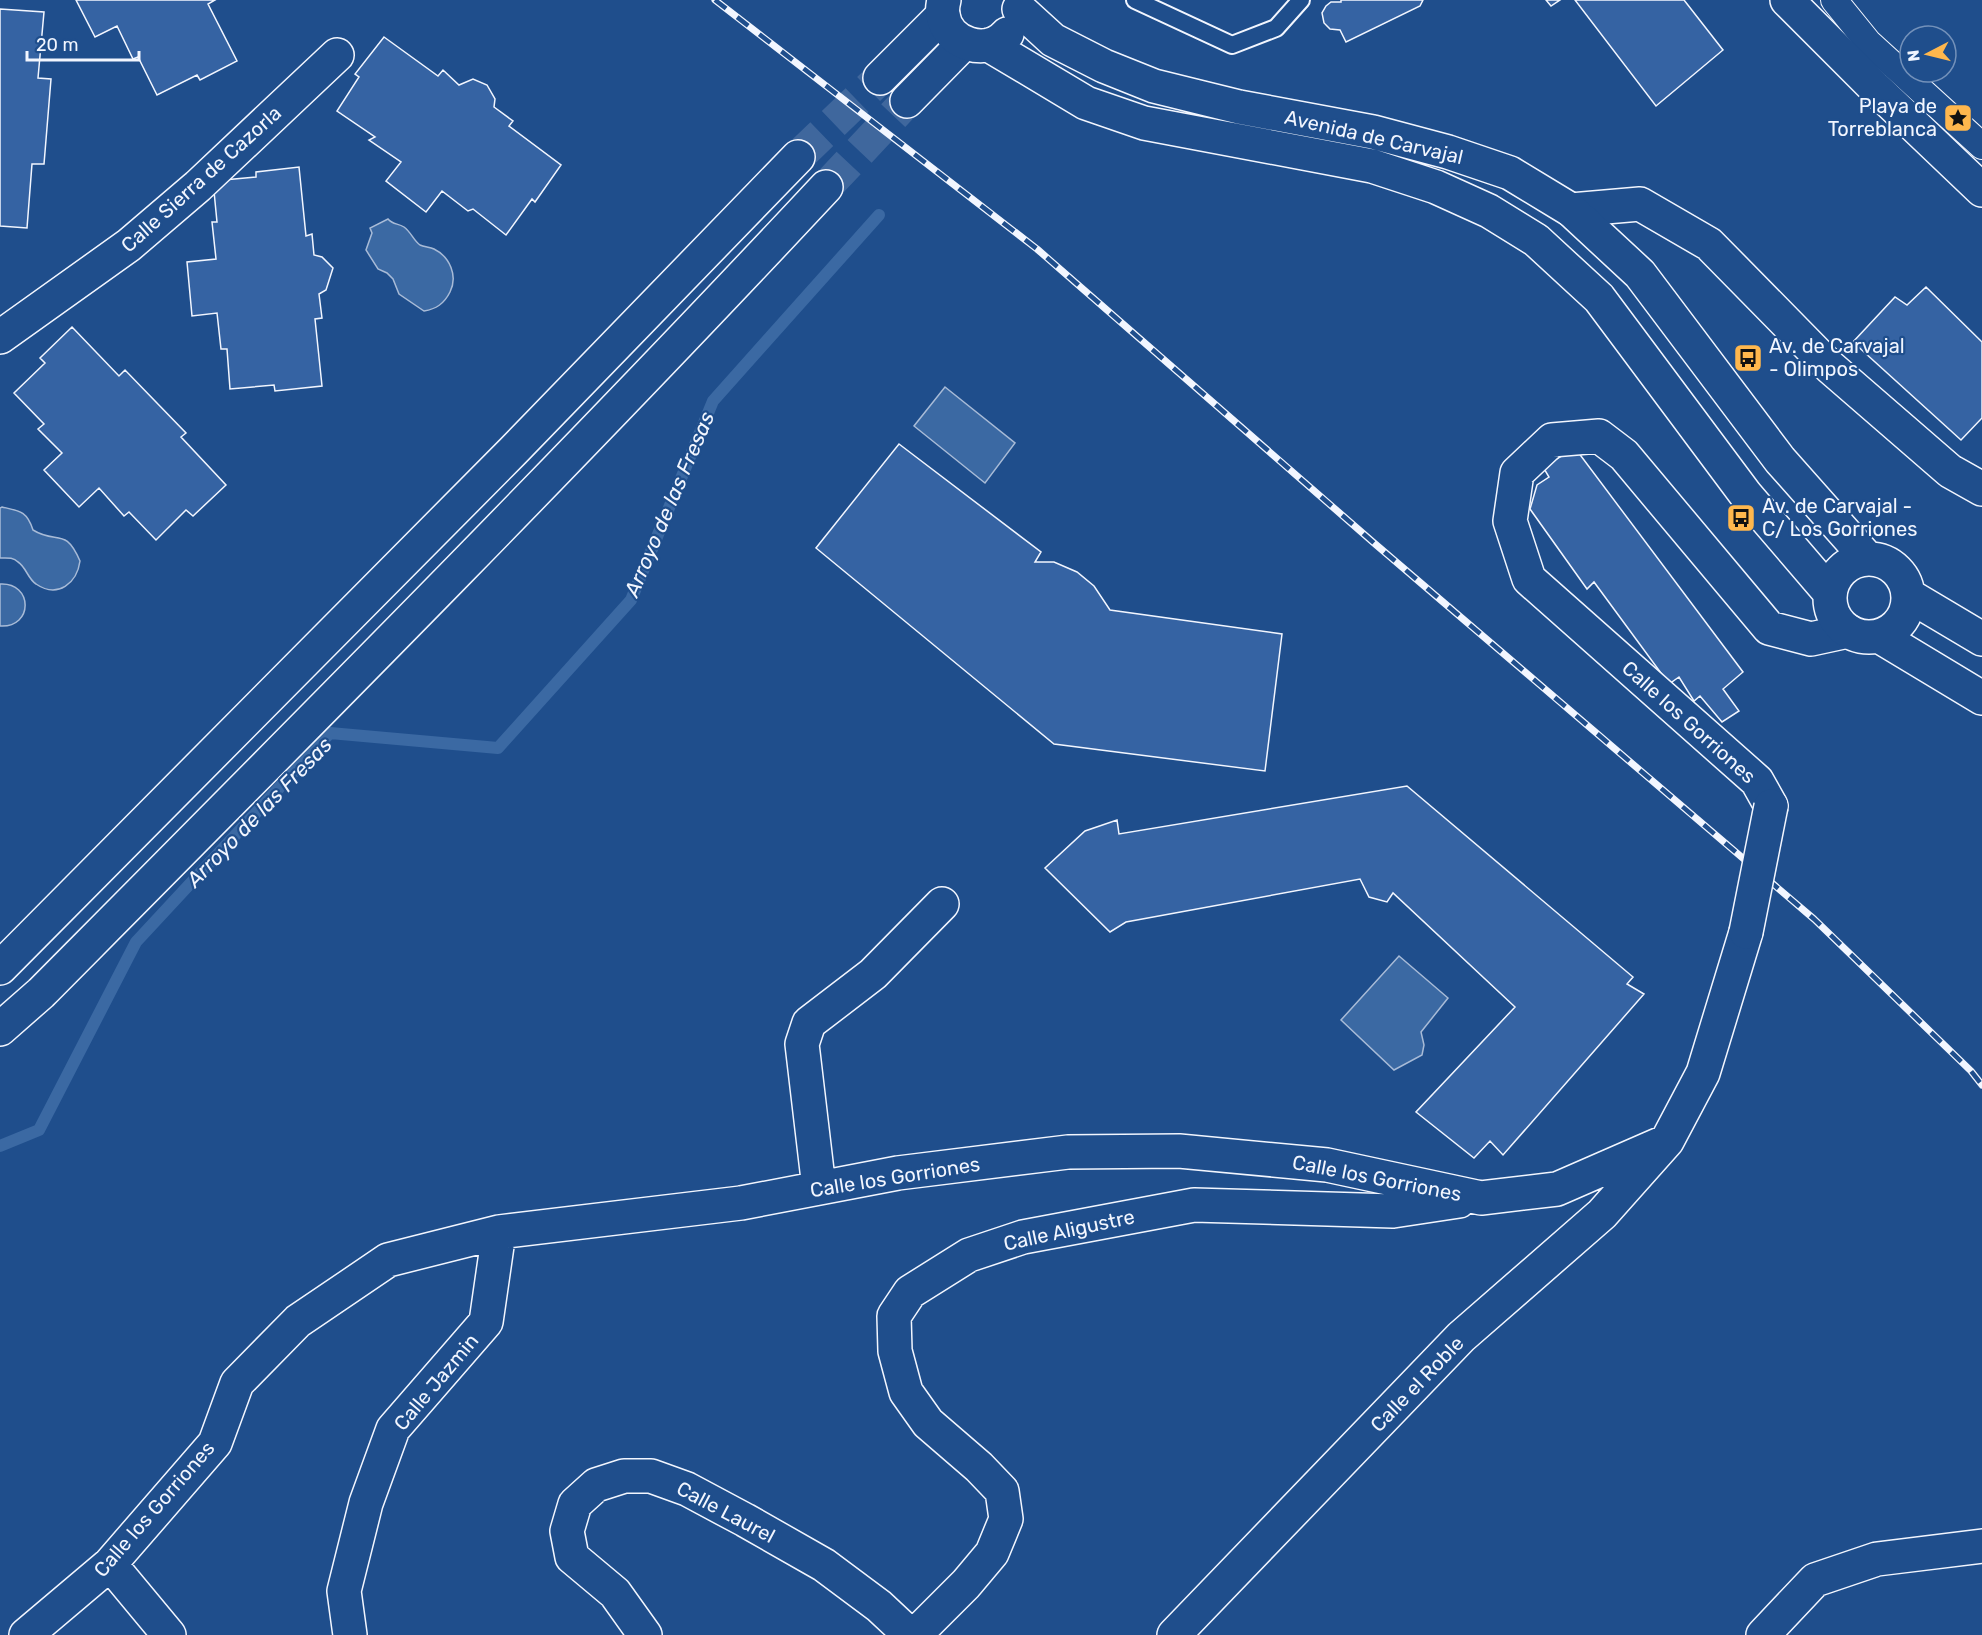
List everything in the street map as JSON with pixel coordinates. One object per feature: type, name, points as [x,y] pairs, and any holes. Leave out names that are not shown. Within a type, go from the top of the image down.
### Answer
[{"type":"street","points":[[1787,0],[1982,190]]},
{"type":"street","points":[[1834,0],[1868,42],[1982,146]]},
{"type":"street","points":[[907,101],[977,44],[1004,38],[1015,25],[1018,5]]},
{"type":"street","name":"Avenida de Carvajal","points":[[1018,5],[1053,39],[1104,66],[1154,86],[1239,106],[1373,132],[1448,152],[1510,173],[1571,210],[1640,274],[1780,460],[1867,558]]},
{"type":"street","points":[[880,78],[943,8]]},
{"type":"street","name":"Avenida de Carvajal","points":[[943,8],[951,32],[1086,103],[1144,123],[1372,166],[1436,188],[1489,211],[1536,240],[1599,298],[1746,495],[1830,593]]},
{"type":"street","name":"Calle Sierra de Cazorla","points":[[0,337],[129,245],[198,186],[337,55]]},
{"type":"street","points":[[0,968],[505,460],[798,157]]},
{"type":"street","points":[[0,1029],[50,985],[542,487],[826,187]]},
{"type":"street","points":[[1571,210],[1640,204],[1709,244],[1830,367],[1950,471],[1982,489]]},
{"type":"street","name":"Calle los Gorriones","points":[[26,1635],[110,1564],[215,1443],[237,1383],[298,1321],[388,1260],[499,1232],[741,1203],[898,1173],[1068,1152],[1179,1151],[1327,1165],[1481,1198],[1557,1189],[1667,1141],[1703,1073],[1746,932],[1771,807],[1757,781],[1529,579],[1510,521],[1517,473],[1552,440],[1599,436],[1624,455],[1769,628],[1811,639],[1863,634]]},
{"type":"street","points":[[1863,634],[1894,629],[1904,616],[1908,595],[1906,584],[1897,570],[1883,561],[1867,558],[1851,562],[1839,573],[1830,593],[1830,604],[1836,619],[1863,634],[1982,698]]},
{"type":"street","points":[[1908,595],[1982,639]]},
{"type":"street","points":[[819,1188],[802,1044],[809,1023],[873,974],[942,904]]},
{"type":"street","name":"Calle el Roble","points":[[1174,1635],[1461,1337],[1602,1214],[1667,1141]]},
{"type":"street","name":"Calle Aligustre","points":[[915,1635],[966,1584],[992,1553],[1006,1519],[1002,1491],[979,1467],[928,1423],[906,1392],[896,1351],[894,1316],[910,1292],[969,1256],[1023,1237],[1194,1205],[1393,1210],[1481,1198]]},
{"type":"street","name":"Calle Jazmin","points":[[350,1635],[344,1591],[366,1503],[393,1429],[486,1322],[499,1232]]},
{"type":"street","name":"Calle Laurel","points":[[645,1635],[615,1593],[572,1557],[567,1531],[575,1504],[596,1485],[624,1476],[651,1476],[687,1489],[745,1520],[824,1565],[879,1606],[910,1635]]},
{"type":"street","points":[[1763,1635],[1815,1580],[1877,1559],[1982,1546]]},
{"type":"street","points":[[110,1564],[169,1635]]},
{"type":"lane","points":[[1135,0],[1232,45],[1276,27],[1301,0]]},
{"type":"water","points":[[388,219],[409,231],[420,245],[440,252],[448,262],[453,273],[452,286],[445,300],[436,307],[424,311],[399,294],[393,279],[378,269],[366,250],[372,233],[370,228]]},
{"type":"water","points":[[945,387],[1015,443],[985,483],[914,426]]},
{"type":"water","points":[[0,508],[25,515],[33,530],[60,538],[70,544],[80,561],[71,582],[59,589],[44,588],[33,582],[16,560],[0,558]]},
{"type":"water","points":[[0,584],[11,585],[19,590],[23,597],[24,613],[11,625],[0,626]]},
{"type":"water","points":[[1399,956],[1448,998],[1421,1032],[1424,1045],[1422,1055],[1394,1070],[1341,1020]]},
{"type":"building","points":[[76,0],[215,0],[208,4],[237,61],[200,80],[197,75],[157,95],[138,57],[133,59],[117,26],[95,37]]},
{"type":"building","points":[[1341,0],[1423,0],[1420,6],[1346,42],[1340,30],[1330,29],[1324,23],[1322,13],[1331,2],[1341,2]]},
{"type":"building","points":[[1546,0],[1560,0],[1551,6]]},
{"type":"building","points":[[1575,0],[1684,0],[1723,50],[1656,106]]},
{"type":"building","points":[[0,9],[44,12],[38,78],[51,79],[44,164],[32,164],[27,228],[0,226]]},
{"type":"building","points":[[384,37],[438,76],[443,70],[459,85],[473,79],[487,85],[495,99],[494,107],[513,121],[509,126],[561,165],[535,202],[532,199],[506,235],[473,209],[468,211],[442,191],[426,212],[386,181],[401,162],[369,140],[375,137],[337,111],[359,77],[355,74]]},
{"type":"building","points":[[299,167],[306,236],[312,234],[314,255],[322,257],[333,268],[326,290],[319,294],[322,318],[315,319],[322,386],[275,391],[274,385],[230,389],[227,349],[221,349],[217,313],[192,316],[187,262],[216,259],[212,222],[217,222],[213,181],[256,177],[256,172]]},
{"type":"building","points":[[1926,287],[1982,342],[1982,418],[1961,440],[1853,342],[1895,297],[1907,305]]},
{"type":"building","points":[[72,327],[119,376],[125,370],[186,433],[181,437],[226,485],[193,516],[186,510],[156,540],[129,512],[124,516],[99,488],[79,507],[44,470],[62,453],[38,429],[44,424],[14,393],[45,363],[40,358]]},
{"type":"building","points":[[899,444],[1041,552],[1035,562],[1054,562],[1077,572],[1094,586],[1110,610],[1282,634],[1265,771],[1054,744],[816,548]]},
{"type":"building","points":[[1575,448],[1743,672],[1723,689],[1739,711],[1722,722],[1700,696],[1694,701],[1679,677],[1669,684],[1594,582],[1587,589],[1530,509],[1537,485],[1549,477],[1543,467]]},
{"type":"building","points":[[1407,786],[1633,977],[1627,984],[1644,994],[1503,1155],[1490,1141],[1474,1158],[1416,1112],[1515,1007],[1393,893],[1387,902],[1369,897],[1360,879],[1126,922],[1110,932],[1045,868],[1085,831],[1117,820],[1119,834]]},
{"type":"waterway","name":"Arroyo de las Fresas","points":[[0,1146],[39,1130],[136,942],[330,733],[498,748],[631,600],[713,401],[879,215]]},
{"type":"tunnel","points":[[798,157],[880,78]]},
{"type":"tunnel","points":[[826,187],[907,101]]},
{"type":"railway","points":[[715,0],[1037,249],[1374,543],[1814,919],[1971,1071],[1982,1085]]},
{"type":"place","name":"Playa de Torreblanca","points":[[1958,118]]},
{"type":"place","name":"Av. de Carvajal - Olimpos","points":[[1748,358]]},
{"type":"place","name":"Av. de Carvajal - C/ Los Gorriones","points":[[1741,518]]}]
